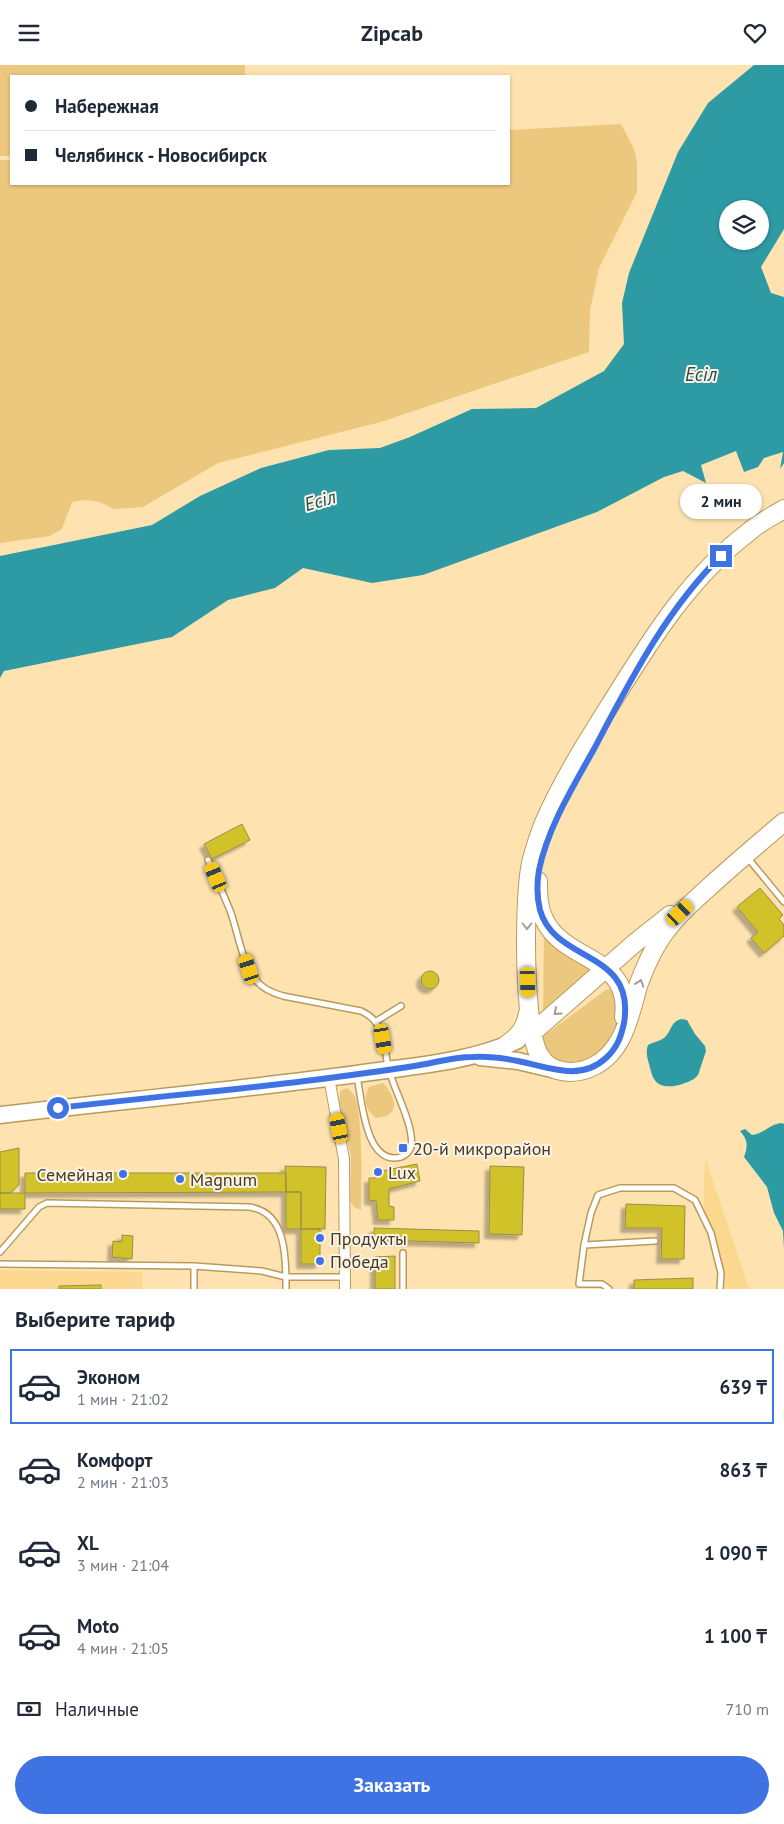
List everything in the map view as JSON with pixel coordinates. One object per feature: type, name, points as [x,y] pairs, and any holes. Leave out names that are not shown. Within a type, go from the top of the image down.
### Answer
[{"type":"highway","points":[[506,1045],[516,1038],[527,1019],[526,925],[531,861],[544,825],[566,779],[602,717],[656,632],[684,595],[713,564],[751,529],[784,509]]},
{"type":"highway","points":[[621,1038],[625,1012],[624,995],[618,981],[606,968],[561,940],[546,923],[540,911],[538,900],[539,869],[548,839],[557,819],[640,665],[671,615],[713,564]]},
{"type":"highway","points":[[532,1033],[636,942],[784,822]]},
{"type":"highway","points":[[528,997],[532,1033],[539,1055],[549,1066],[557,1070],[577,1071],[598,1065],[610,1054],[621,1038],[645,969],[666,930],[680,913],[731,866]]},
{"type":"highway","points":[[580,991],[593,984],[604,983],[616,986],[624,995]]},
{"type":"main road","points":[[0,1115],[389,1070],[470,1057],[506,1045],[532,1033]]},
{"type":"main road","points":[[470,1057],[518,1061],[557,1070]]},
{"type":"street","points":[[329,1078],[344,1159],[345,1289]]},
{"type":"lane","points":[[746,854],[784,902]]},
{"type":"lane","points":[[208,860],[230,912],[249,969],[263,987],[272,993],[283,996],[361,1011],[366,1013],[375,1022],[382,1035],[389,1070],[410,1129],[411,1138],[409,1151],[406,1155],[386,1157],[379,1153],[370,1137],[357,1074]]},
{"type":"lane","points":[[375,1022],[401,1006]]},
{"type":"lane","points":[[609,1289],[602,1284],[577,1287],[584,1245],[598,1195],[620,1189],[674,1188],[695,1200],[711,1233],[721,1273],[720,1289]]},
{"type":"lane","points":[[0,1252],[39,1207],[47,1203],[249,1207],[270,1216],[279,1229],[283,1245],[286,1289]]},
{"type":"lane","points":[[584,1245],[655,1241]]},
{"type":"lane","points":[[403,1253],[403,1289]]},
{"type":"lane","points":[[0,1264],[194,1266],[262,1271],[286,1277],[345,1277]]},
{"type":"lane","points":[[194,1266],[194,1289]]},
{"type":"shaded area","points":[[0,65],[245,65],[245,75],[10,75],[10,156],[0,156]]},
{"type":"shaded area","points":[[621,124],[634,149],[637,163],[637,192],[599,268],[590,310],[589,352],[381,422],[218,463],[143,507],[114,509],[99,502],[85,500],[72,502],[62,529],[50,536],[0,543],[0,160],[10,160],[10,185],[510,185],[510,130]]},
{"type":"shaded area","points":[[544,932],[599,971],[543,1020]]},
{"type":"shaded area","points":[[607,989],[616,990],[620,1017],[615,1033],[604,1048],[590,1059],[573,1064],[547,1058],[541,1040],[545,1035]]},
{"type":"shaded area","points":[[383,1083],[391,1094],[394,1108],[388,1115],[376,1118],[367,1107],[366,1096],[369,1087]]},
{"type":"shaded area","points":[[347,1088],[355,1097],[359,1116],[361,1210],[354,1207],[350,1201],[351,1156],[339,1106],[340,1091]]},
{"type":"shaded area","points":[[705,1157],[749,1289],[719,1289],[719,1260],[703,1222]]},
{"type":"shaded area","points":[[0,1270],[142,1272],[142,1289],[0,1289]]},
{"type":"water","name":"Есіл","points":[[754,65],[784,65],[784,229],[761,267],[771,293],[784,297],[784,463],[780,469],[783,452],[764,458],[758,467],[744,472],[736,451],[701,465],[706,483],[683,471],[664,477],[597,512],[423,575],[372,583],[303,568],[275,588],[228,600],[172,637],[4,671],[0,678],[0,556],[152,525],[200,496],[261,468],[329,450],[380,448],[410,437],[472,409],[536,408],[604,371],[624,344],[622,303],[629,273],[678,152],[708,103]]},
{"type":"water","points":[[681,1019],[687,1020],[705,1046],[706,1051],[698,1075],[694,1079],[679,1085],[662,1085],[652,1075],[647,1057],[648,1045],[664,1038],[673,1024]]},
{"type":"water","points":[[781,1123],[784,1124],[784,1249],[783,1231],[774,1213],[767,1187],[744,1157],[746,1143],[745,1137],[740,1131],[745,1129],[752,1135]]},
{"type":"building","points":[[242,824],[250,840],[212,859],[204,844]]},
{"type":"building","points":[[760,888],[783,915],[779,919],[784,925],[784,936],[764,953],[751,938],[758,932],[737,907]]},
{"type":"building","points":[[430,971],[436,974],[439,980],[436,986],[430,989],[424,986],[421,980],[424,974]]},
{"type":"building","points":[[19,1148],[19,1185],[10,1193],[0,1193],[0,1152]]},
{"type":"building","points":[[417,1164],[420,1181],[389,1189],[389,1206],[394,1207],[394,1220],[378,1220],[376,1201],[369,1200],[369,1178],[376,1178],[382,1171]]},
{"type":"building","points":[[285,1166],[326,1167],[325,1229],[301,1229],[301,1192],[286,1192]]},
{"type":"building","points":[[490,1166],[524,1167],[522,1235],[489,1234]]},
{"type":"building","points":[[25,1173],[286,1173],[286,1192],[25,1193]]},
{"type":"building","points":[[286,1192],[301,1192],[301,1229],[286,1229]]},
{"type":"building","points":[[0,1193],[25,1193],[25,1209],[0,1209]]},
{"type":"building","points":[[626,1204],[685,1206],[684,1259],[661,1259],[662,1228],[625,1228]]},
{"type":"building","points":[[374,1228],[479,1231],[479,1243],[374,1240]]},
{"type":"building","points":[[301,1229],[320,1229],[320,1264],[301,1264]]},
{"type":"building","points":[[122,1235],[133,1236],[132,1259],[112,1257],[113,1241],[122,1242]]},
{"type":"building","points":[[395,1256],[395,1289],[375,1289],[375,1257]]},
{"type":"building","points":[[693,1278],[693,1289],[634,1289],[634,1280]]},
{"type":"building","points":[[101,1285],[101,1289],[59,1289],[59,1286]]},
{"type":"place","name":"20-й микрорайон","points":[[403,1148]]},
{"type":"place","name":"Lux","points":[[378,1172]]},
{"type":"place","name":"Семейная","points":[[123,1174]]},
{"type":"place","name":"Magnum","points":[[180,1179]]},
{"type":"place","name":"Продукты","points":[[320,1238]]},
{"type":"place","name":"Победа","points":[[320,1261]]},
{"type":"route","points":[[58,1108],[329,1078],[470,1057],[500,1058],[567,1072],[588,1069],[598,1065],[621,1038],[625,1012],[624,995],[620,985],[606,968],[561,940],[546,923],[540,911],[538,900],[539,869],[553,828],[640,665],[671,615],[721,556]]}]
